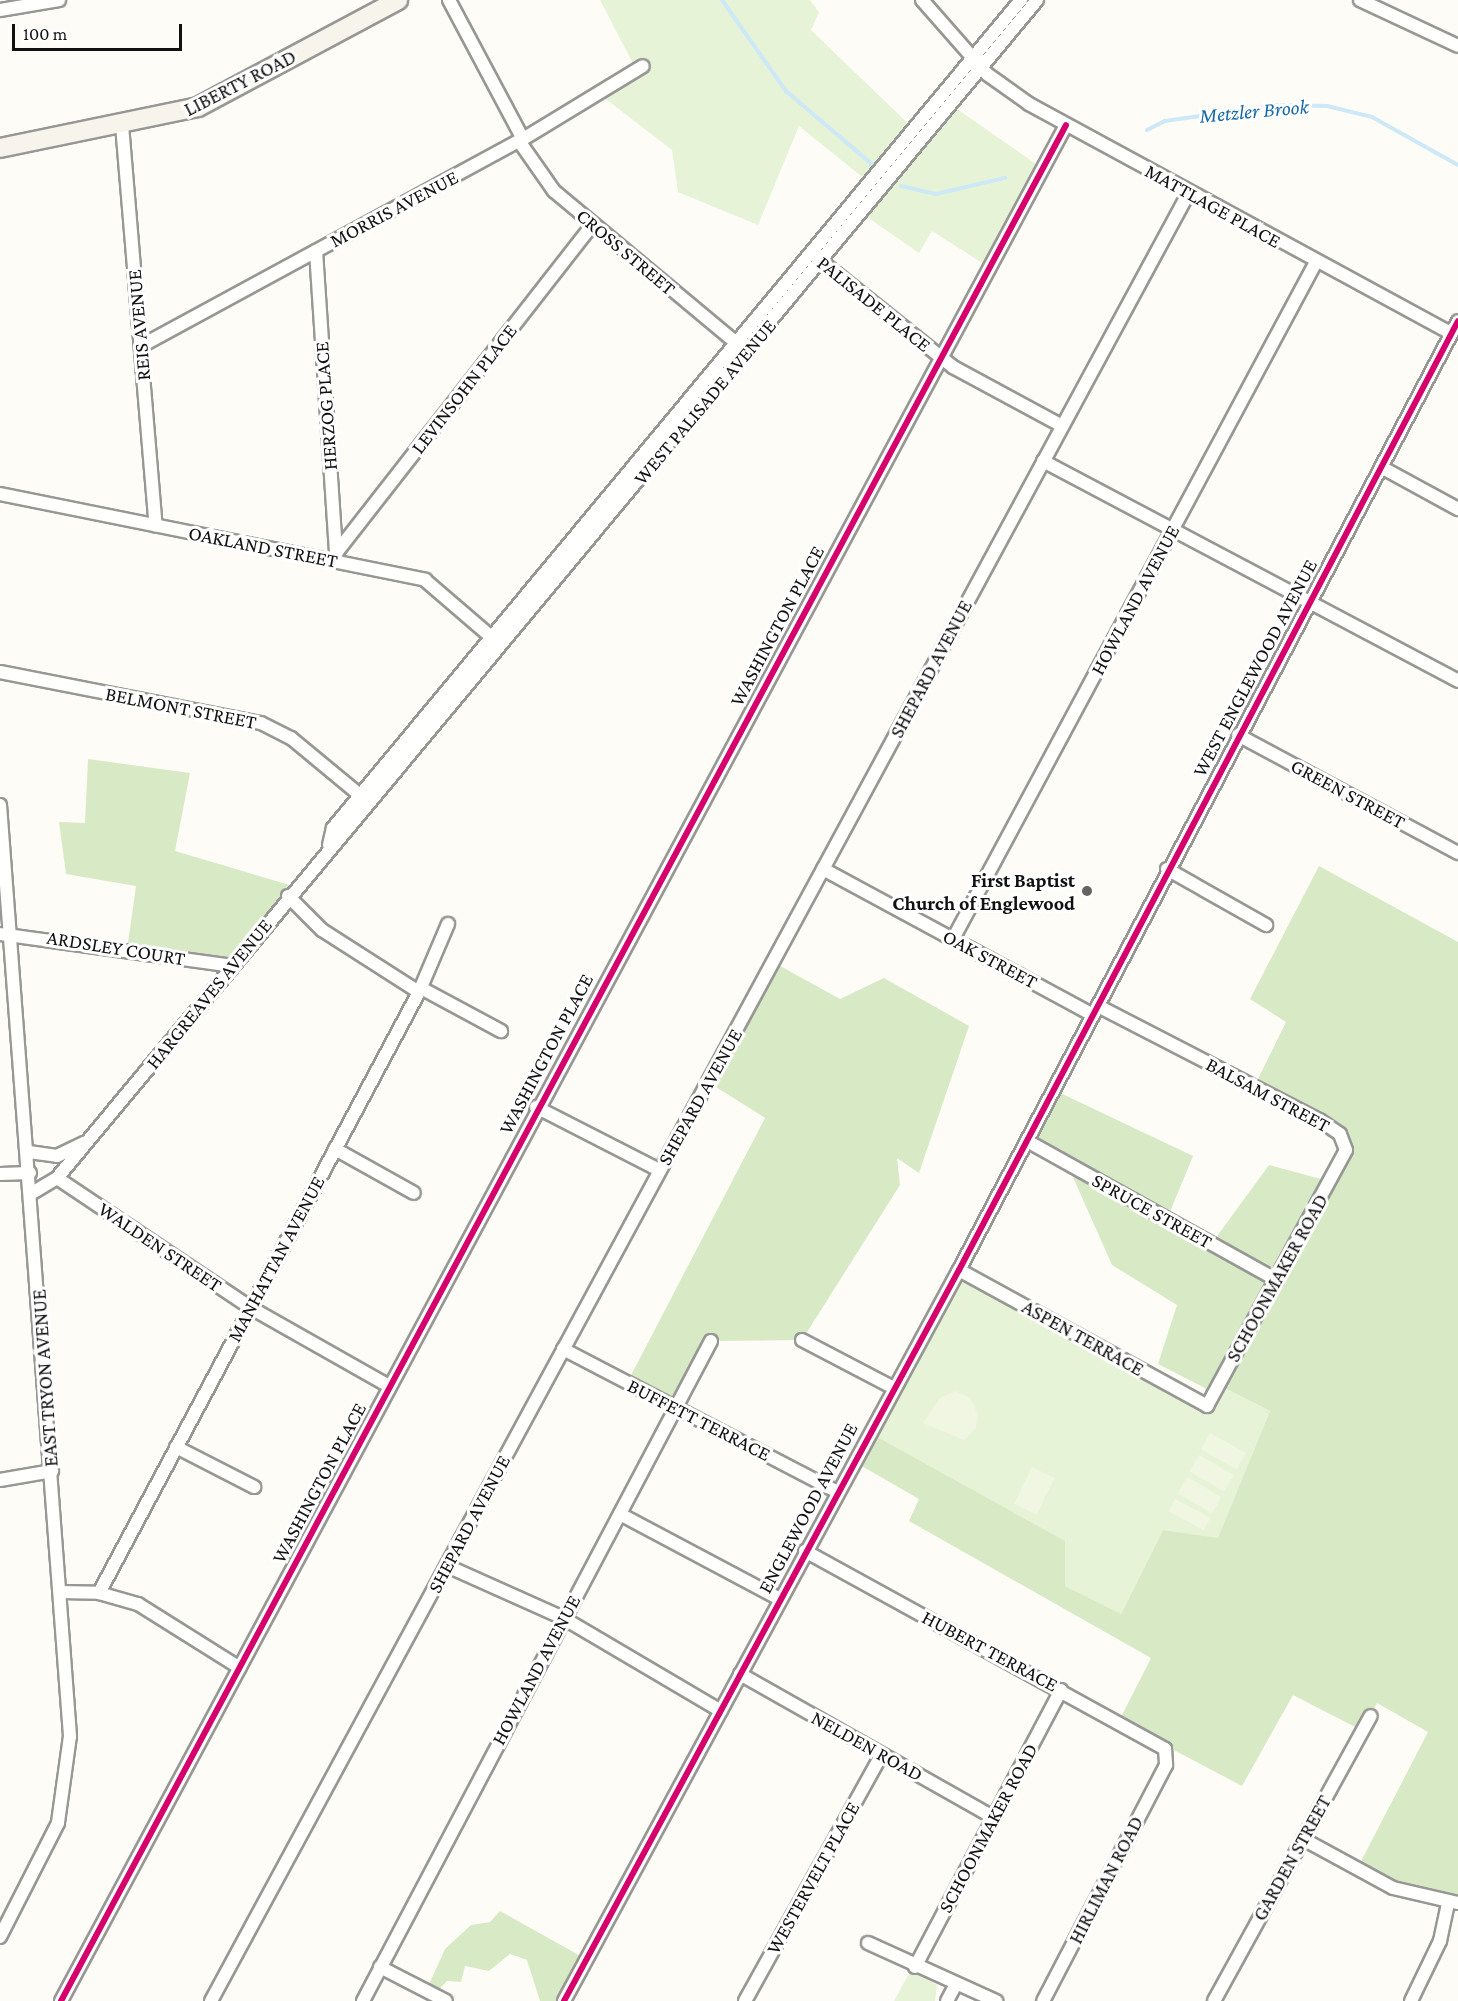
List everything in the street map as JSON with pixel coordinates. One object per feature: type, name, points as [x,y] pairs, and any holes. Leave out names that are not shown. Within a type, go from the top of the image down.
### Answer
[{"type":"main road","name":"LIBERTY ROAD","points":[[0,148],[122,125],[198,107],[398,0]]},
{"type":"street","points":[[0,10],[59,0]]},
{"type":"street","name":"CROSS STREET","points":[[449,0],[539,175],[593,224],[746,352]]},
{"type":"street","name":"MATTLAGE PLACE","points":[[922,0],[977,64],[1066,125],[1452,333]]},
{"type":"street","name":"WEST PALISADE AVENUE","points":[[977,64],[1022,0]]},
{"type":"street","name":"WEST PALISADE AVENUE","points":[[361,796],[736,344],[816,257],[977,64],[1037,0]]},
{"type":"street","points":[[1360,0],[1458,46]]},
{"type":"street","name":"MORRIS AVENUE","points":[[141,346],[521,140],[643,66]]},
{"type":"street","name":"REIS AVENUE","points":[[122,125],[156,526]]},
{"type":"street","name":"WASHINGTON PLACE","points":[[61,2001],[240,1668],[536,1107],[1066,125]]},
{"type":"street","name":"SHEPARD AVENUE","points":[[211,2001],[1188,192]]},
{"type":"street","name":"LEVINSOHN PLACE","points":[[336,557],[593,224]]},
{"type":"street","name":"HERZOG PLACE","points":[[316,251],[336,557]]},
{"type":"street","name":"WEST PALISADE AVENUE","points":[[372,805],[746,352],[816,257]]},
{"type":"street","name":"PALISADE PLACE","points":[[816,257],[940,358],[1062,426]]},
{"type":"street","name":"HOWLAND AVENUE","points":[[953,939],[1316,261]]},
{"type":"street","name":"WEST ENGLEWOOD AVENUE","points":[[1084,1032],[1167,869],[1458,321]]},
{"type":"street","points":[[1043,461],[1458,681]]},
{"type":"street","points":[[1380,467],[1458,509]]},
{"type":"street","name":"OAKLAND STREET","points":[[0,494],[156,526],[336,557],[425,580],[502,647]]},
{"type":"street","name":"BELMONT STREET","points":[[0,672],[261,723],[291,738],[372,805]]},
{"type":"street","name":"GREEN STREET","points":[[1238,735],[1458,853]]},
{"type":"street","name":"HARGREAVES AVENUE","points":[[329,845],[333,828],[361,796]]},
{"type":"street","name":"HARGREAVES AVENUE","points":[[32,1193],[57,1178],[233,966],[329,845],[344,837],[372,805]]},
{"type":"street","name":"EAST TRYON AVENUE","points":[[0,806],[6,933],[29,1152],[70,1736],[65,1796],[48,1849],[0,1937]]},
{"type":"street","name":"OAK STREET","points":[[823,869],[953,939],[1180,1050]]},
{"type":"street","points":[[1167,869],[1266,924]]},
{"type":"street","points":[[288,896],[322,930],[420,990],[501,1031]]},
{"type":"street","name":"MANHATTAN AVENUE","points":[[99,1593],[420,990],[448,924]]},
{"type":"street","name":"ARDSLEY COURT","points":[[6,933],[233,966]]},
{"type":"street","name":"ENGLEWOOD AVENUE","points":[[564,2001],[721,1711],[778,1598],[892,1387],[959,1270],[1084,1032]]},
{"type":"street","name":"BALSAM STREET","points":[[1180,1050],[1319,1120],[1340,1134],[1346,1150]]},
{"type":"street","points":[[536,1107],[659,1170]]},
{"type":"street","name":"SPRUCE STREET","points":[[1027,1141],[1277,1280]]},
{"type":"street","name":"HARGREAVES AVENUE","points":[[29,1152],[57,1156],[88,1142]]},
{"type":"street","points":[[335,1149],[414,1192]]},
{"type":"street","name":"SCHOONMAKER ROAD","points":[[1207,1406],[1346,1150]]},
{"type":"street","points":[[0,1174],[30,1173]]},
{"type":"street","name":"WALDEN STREET","points":[[57,1178],[251,1308],[389,1386]]},
{"type":"street","name":"ASPEN TERRACE","points":[[959,1270],[1207,1406]]},
{"type":"street","points":[[802,1340],[892,1387]]},
{"type":"street","name":"HOWLAND AVENUE","points":[[363,2001],[563,1618],[678,1409],[711,1341]]},
{"type":"street","name":"BUFFETT TERRACE","points":[[563,1349],[837,1491]]},
{"type":"street","points":[[176,1447],[254,1487]]},
{"type":"street","points":[[0,1480],[52,1471]]},
{"type":"street","points":[[620,1514],[778,1598]]},
{"type":"street","name":"HUBERT TERRACE","points":[[805,1551],[1160,1742],[1167,1758]]},
{"type":"street","points":[[447,1566],[563,1618],[721,1711]]},
{"type":"street","points":[[60,1592],[99,1593],[159,1614],[240,1668]]},
{"type":"street","name":"NELDEN ROAD","points":[[740,1674],[993,1817]]},
{"type":"street","name":"SCHOONMAKER ROAD","points":[[915,1967],[1060,1690]]},
{"type":"street","name":"GARDEN STREET","points":[[1214,2001],[1371,1716]]},
{"type":"street","name":"WESTERVELT PLACE","points":[[745,2001],[882,1754]]},
{"type":"street","name":"HIRLIMAN ROAD","points":[[1042,2001],[1167,1758]]},
{"type":"street","points":[[1303,1839],[1393,1888],[1453,1903],[1440,1941],[1411,2001]]},
{"type":"street","points":[[868,1943],[955,1986],[996,2001]]},
{"type":"street","points":[[380,1967],[446,2001]]},
{"type":"street","points":[[946,2001],[955,1986]]},
{"type":"green space","points":[[600,0],[810,0],[819,12],[811,30],[920,135],[947,102],[1039,166],[987,266],[932,231],[919,253],[857,210],[876,188],[799,126],[758,225],[678,192],[672,150],[598,93],[637,71]]},
{"type":"green space","points":[[88,759],[190,773],[175,851],[296,887],[233,966],[127,950],[136,886],[66,874],[59,822],[85,823]]},
{"type":"green space","points":[[1319,866],[1458,942],[1458,1903],[1413,1895],[1357,1869],[1428,1732],[1377,1703],[1363,1731],[1293,1695],[1242,1786],[1119,1721],[1151,1658],[909,1521],[919,1499],[853,1461],[868,1432],[1065,1541],[1065,1586],[1121,1614],[1163,1530],[1218,1538],[1270,1411],[1219,1385],[1207,1406],[1205,1388],[1158,1364],[1177,1305],[1112,1265],[1072,1175],[1027,1141],[1054,1090],[1193,1156],[1167,1219],[1212,1243],[1269,1165],[1332,1182],[1344,1140],[1254,1087],[1286,1022],[1250,999]]},
{"type":"green space","points":[[773,962],[840,999],[884,978],[969,1026],[919,1173],[897,1158],[900,1185],[802,1340],[712,1341],[678,1409],[627,1383],[765,1118],[708,1082]]},
{"type":"green space","points":[[959,1270],[1207,1406],[1219,1385],[1270,1411],[1218,1539],[1163,1530],[1121,1614],[1065,1586],[868,1432]]},
{"type":"green space","points":[[955,1391],[970,1398],[978,1415],[976,1428],[964,1440],[923,1423],[940,1398]]},
{"type":"green space","points":[[1210,1433],[1246,1453],[1237,1469],[1201,1450]]},
{"type":"green space","points":[[1199,1455],[1234,1475],[1224,1491],[1190,1471]]},
{"type":"green space","points":[[1032,1467],[1054,1478],[1036,1515],[1014,1504]]},
{"type":"green space","points":[[1187,1477],[1222,1497],[1212,1513],[1178,1493]]},
{"type":"green space","points":[[1175,1499],[1210,1518],[1204,1530],[1168,1511]]},
{"type":"green space","points":[[500,1911],[586,1959],[564,2001],[540,2001],[527,1960],[510,1954],[489,1971],[465,1966],[461,1982],[447,1981],[434,1995],[426,1991],[445,1949],[471,1925],[490,1922]]},
{"type":"green space","points":[[911,1970],[937,1985],[935,2001],[894,2001]]},
{"type":"waterway","name":"Metzler Brook","points":[[722,0],[786,91],[873,165]]},
{"type":"waterway","name":"Metzler Brook","points":[[1147,130],[1165,121],[1278,105],[1327,106],[1372,117],[1458,165]]},
{"type":"waterway","name":"Metzler Brook","points":[[901,186],[936,194],[1005,178]]},
{"type":"cycle path","points":[[61,2001],[1066,125]]},
{"type":"cycle path","points":[[564,2001],[959,1270],[1458,321]]},
{"type":"place","name":"First Baptist Church of Englewood","points":[[1087,891]]}]
